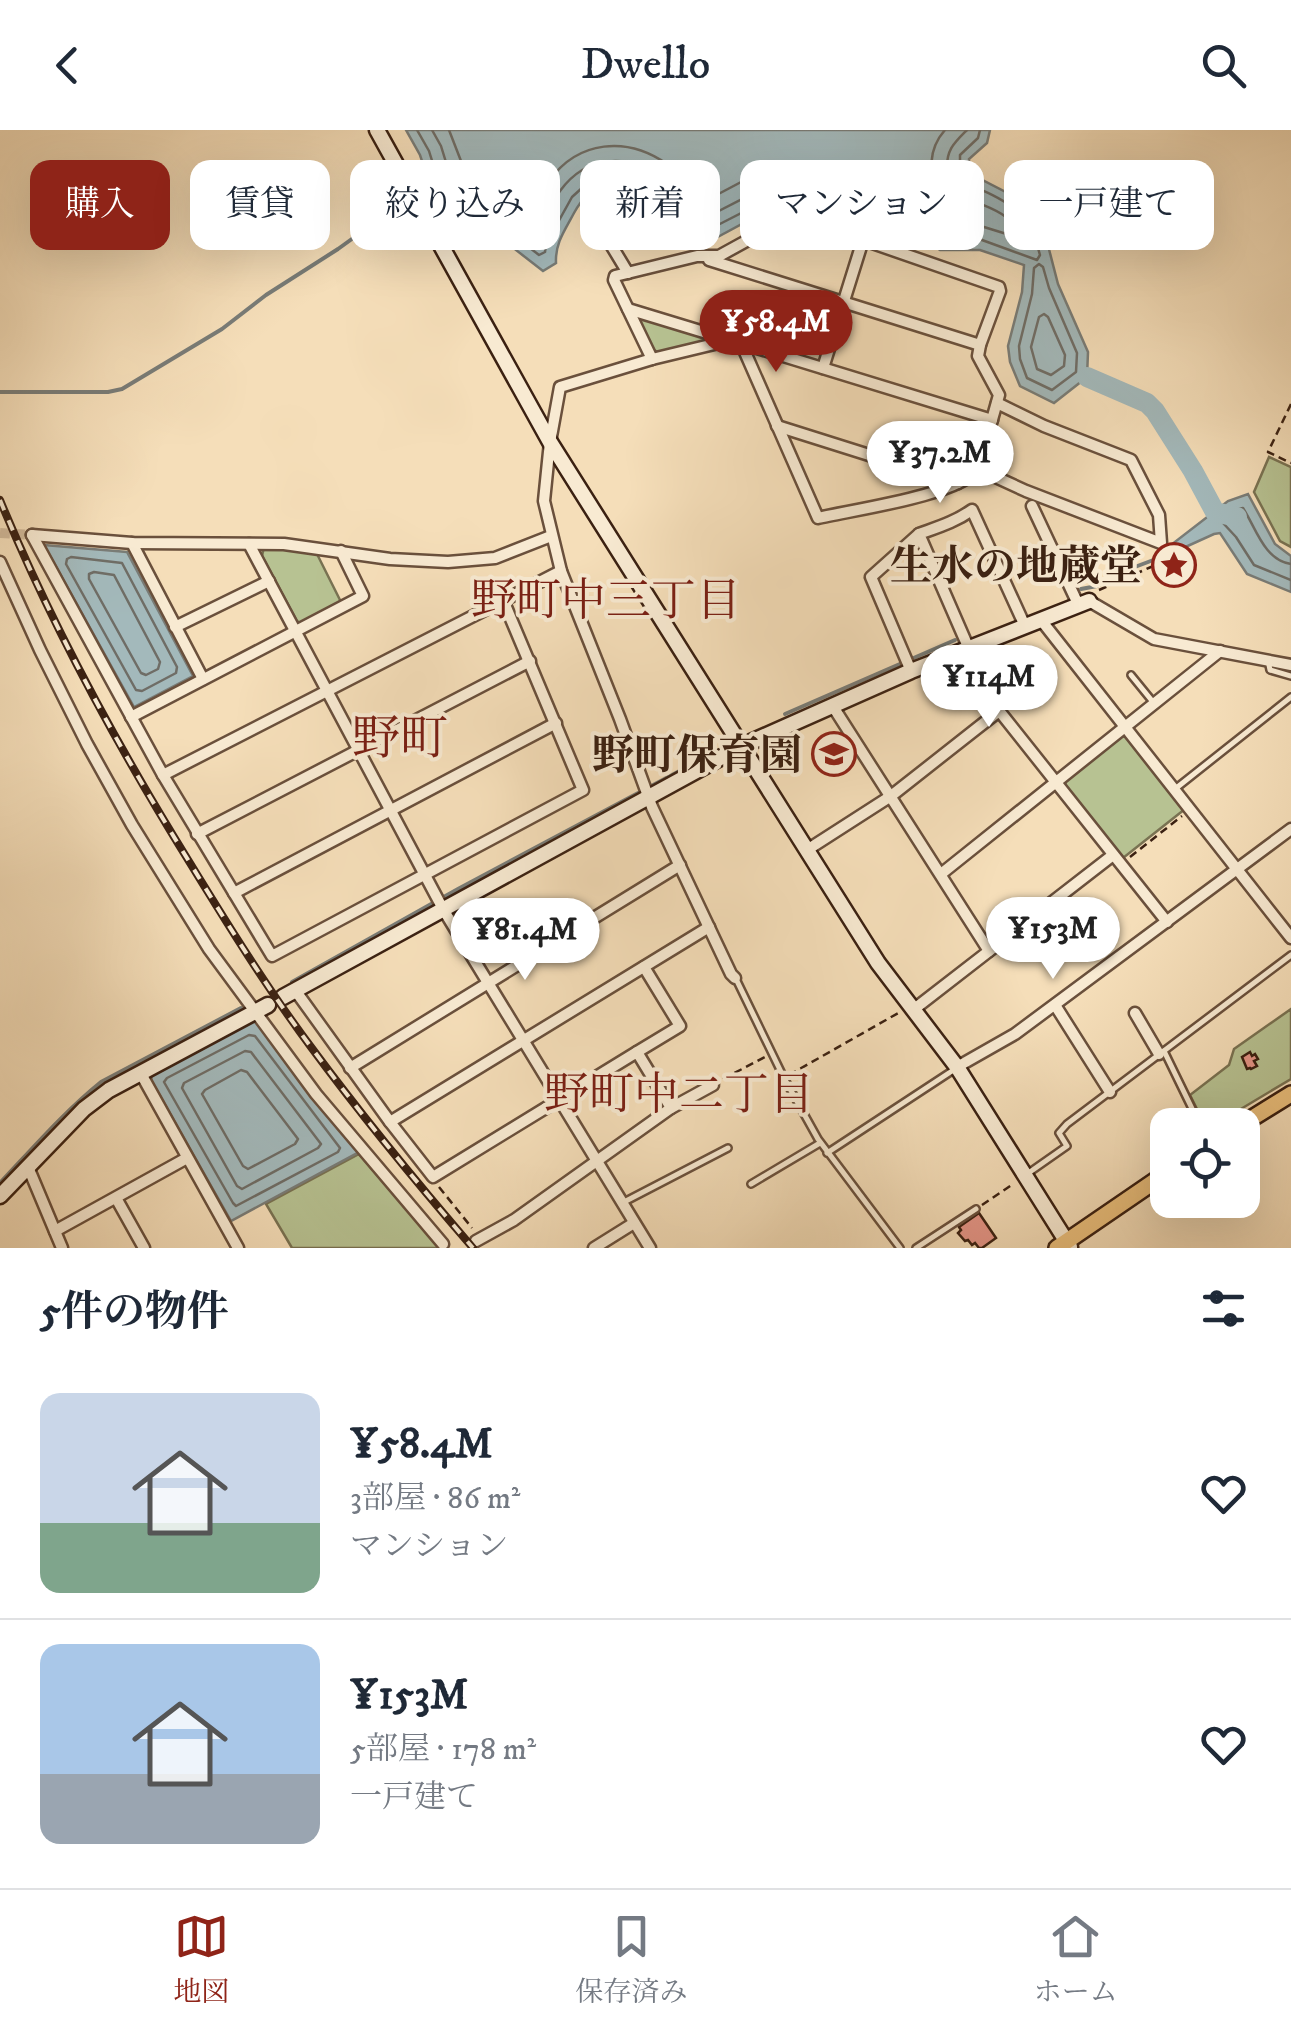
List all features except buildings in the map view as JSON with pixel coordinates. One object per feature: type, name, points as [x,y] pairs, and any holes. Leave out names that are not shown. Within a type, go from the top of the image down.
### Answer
[{"type":"main road","points":[[1260,1113],[1291,1094]]},
{"type":"main road","points":[[1064,1246],[1150,1185]]},
{"type":"street","points":[[377,130],[550,442],[878,963],[957,1068],[1026,1174],[1064,1246]]},
{"type":"street","points":[[652,359],[615,276],[697,256],[719,256],[740,244]]},
{"type":"street","points":[[614,250],[628,273]]},
{"type":"street","points":[[822,368],[860,250]]},
{"type":"street","points":[[736,342],[818,518],[943,490],[972,476],[978,468],[999,395],[978,356],[999,288],[891,250]]},
{"type":"street","points":[[697,256],[980,345]]},
{"type":"street","points":[[628,309],[992,420]]},
{"type":"street","points":[[735,978],[646,791],[561,571],[544,501],[560,387],[652,359],[736,342]]},
{"type":"street","points":[[978,468],[1161,544],[1159,515],[1130,460],[997,403]]},
{"type":"street","points":[[777,426],[959,483]]},
{"type":"street","points":[[1032,506],[1084,602],[1154,639],[1291,665]]},
{"type":"street","points":[[910,670],[872,577],[919,534],[939,529],[972,510],[1025,626]]},
{"type":"street","points":[[919,534],[969,649]]},
{"type":"street","points":[[502,600],[583,790],[272,956],[162,775],[32,535],[132,543],[284,544],[390,559],[471,561],[495,558],[551,536]]},
{"type":"street","points":[[132,543],[203,679]]},
{"type":"street","points":[[249,544],[424,875],[650,1248]]},
{"type":"street","points":[[130,717],[363,596],[341,550]]},
{"type":"street","points":[[0,562],[40,650],[132,825],[208,948],[261,1008],[316,1094],[443,1244]]},
{"type":"street","points":[[162,775],[561,571]]},
{"type":"street","points":[[175,627],[269,581]]},
{"type":"street","points":[[644,967],[680,1026],[433,1177],[289,993],[440,903],[646,791],[910,670],[1084,602]]},
{"type":"street","points":[[1041,620],[1291,938]]},
{"type":"street","points":[[941,874],[1220,652]]},
{"type":"street","points":[[954,654],[1167,922]]},
{"type":"street","points":[[198,834],[530,661]]},
{"type":"street","points":[[832,705],[990,951]]},
{"type":"street","points":[[807,850],[892,796],[999,711]]},
{"type":"street","points":[[234,894],[556,724]]},
{"type":"street","points":[[957,1068],[1015,1034],[1291,829]]},
{"type":"street","points":[[912,1008],[1117,859]]},
{"type":"street","points":[[350,1068],[680,865]]},
{"type":"street","points":[[390,1122],[709,928]]},
{"type":"street","points":[[1054,1005],[1110,1092]]},
{"type":"street","points":[[0,1196],[84,1108],[108,1090],[261,1008]]},
{"type":"street","points":[[1136,1014],[1161,1052]]},
{"type":"street","points":[[637,1052],[671,1108]]},
{"type":"street","points":[[140,1072],[238,1248]]},
{"type":"street","points":[[474,1235],[514,1220],[671,1108],[713,1085]]},
{"type":"street","points":[[55,1231],[187,1158]]},
{"type":"street","points":[[28,1167],[62,1248]]},
{"type":"street","points":[[116,1198],[144,1248]]},
{"type":"street","points":[[594,1248],[634,1223]]},
{"type":"lane","points":[[1268,659],[1270,670],[1291,676]]},
{"type":"lane","points":[[1132,674],[1154,704]]},
{"type":"lane","points":[[1176,788],[1291,697]]},
{"type":"lane","points":[[1026,1174],[1067,1146],[1059,1132],[1067,1124],[1291,955]]},
{"type":"lane","points":[[735,978],[826,1153],[900,1248]]},
{"type":"lane","points":[[1161,1052],[1191,1108]]},
{"type":"lane","points":[[826,1153],[957,1068]]},
{"type":"lane","points":[[751,1184],[820,1143]]},
{"type":"lane","points":[[622,1203],[728,1148]]},
{"type":"lane","points":[[916,1248],[976,1208]]},
{"type":"path","points":[[1291,404],[1268,452],[1291,463]]},
{"type":"path","points":[[1084,602],[1090,594],[1169,562],[1161,544]]},
{"type":"path","points":[[1117,859],[1191,808]]},
{"type":"path","points":[[784,1078],[912,1008]]},
{"type":"path","points":[[713,1085],[772,1053]]},
{"type":"path","points":[[976,1208],[1026,1174]]},
{"type":"path","points":[[433,1177],[474,1235]]},
{"type":"green space","points":[[640,316],[715,340],[660,353],[654,350],[637,319]]},
{"type":"green space","points":[[1269,457],[1291,467],[1291,547],[1280,541],[1254,492]]},
{"type":"green space","points":[[264,547],[288,547],[317,554],[341,602],[302,624],[297,621],[262,556]]},
{"type":"green space","points":[[1122,736],[1129,738],[1185,809],[1123,858],[1065,787],[1066,780]]},
{"type":"green space","points":[[1291,1009],[1291,1079],[1242,1108],[1196,1108],[1190,1095],[1229,1065],[1234,1049]]},
{"type":"green space","points":[[359,1154],[440,1248],[292,1248],[266,1204]]},
{"type":"water","points":[[406,130],[990,130],[987,143],[969,160],[740,160],[740,225],[720,236],[720,160],[580,160],[580,203],[560,240],[560,160],[422,160]]},
{"type":"water","points":[[984,181],[1004,191],[1004,250],[1049,250],[1058,284],[1088,352],[1087,377],[1054,403],[1020,386],[1010,362],[1008,346],[1022,292],[1024,265],[980,250],[984,250]]},
{"type":"water","points":[[516,250],[557,250],[556,263],[543,271]]},
{"type":"water","points":[[1248,494],[1275,544],[1291,556],[1291,592],[1247,574],[1220,533],[1170,554],[1167,548],[1228,501]]},
{"type":"water","points":[[44,545],[127,552],[193,676],[134,707]]},
{"type":"water","points":[[255,1020],[359,1152],[231,1221],[151,1080],[152,1075]]},
{"type":"waterway","points":[[0,392],[122,389],[222,329],[350,240]]},
{"type":"waterway","points":[[1087,377],[1147,403],[1193,471],[1215,512],[1237,517]]},
{"type":"waterway","points":[[1081,589],[1097,586],[1156,559]]},
{"type":"waterway","points":[[785,714],[955,640]]},
{"type":"waterway","points":[[292,982],[719,750]]},
{"type":"waterway","points":[[0,1183],[101,1082],[241,1008]]},
{"type":"tunnel","points":[[0,533],[32,535]]},
{"type":"railway","points":[[0,500],[88,685],[137,775],[233,933],[330,1073],[473,1248]]},
{"type":"place","name":"生水の地蔵堂","points":[[1174,565]]},
{"type":"place","name":"野町保育園","points":[[834,754]]},
{"type":"district","name":"野町中三丁目","points":[[606,599]]},
{"type":"district","name":"野町","points":[[400,737]]},
{"type":"district","name":"野町中二丁目","points":[[679,1093]]}]
